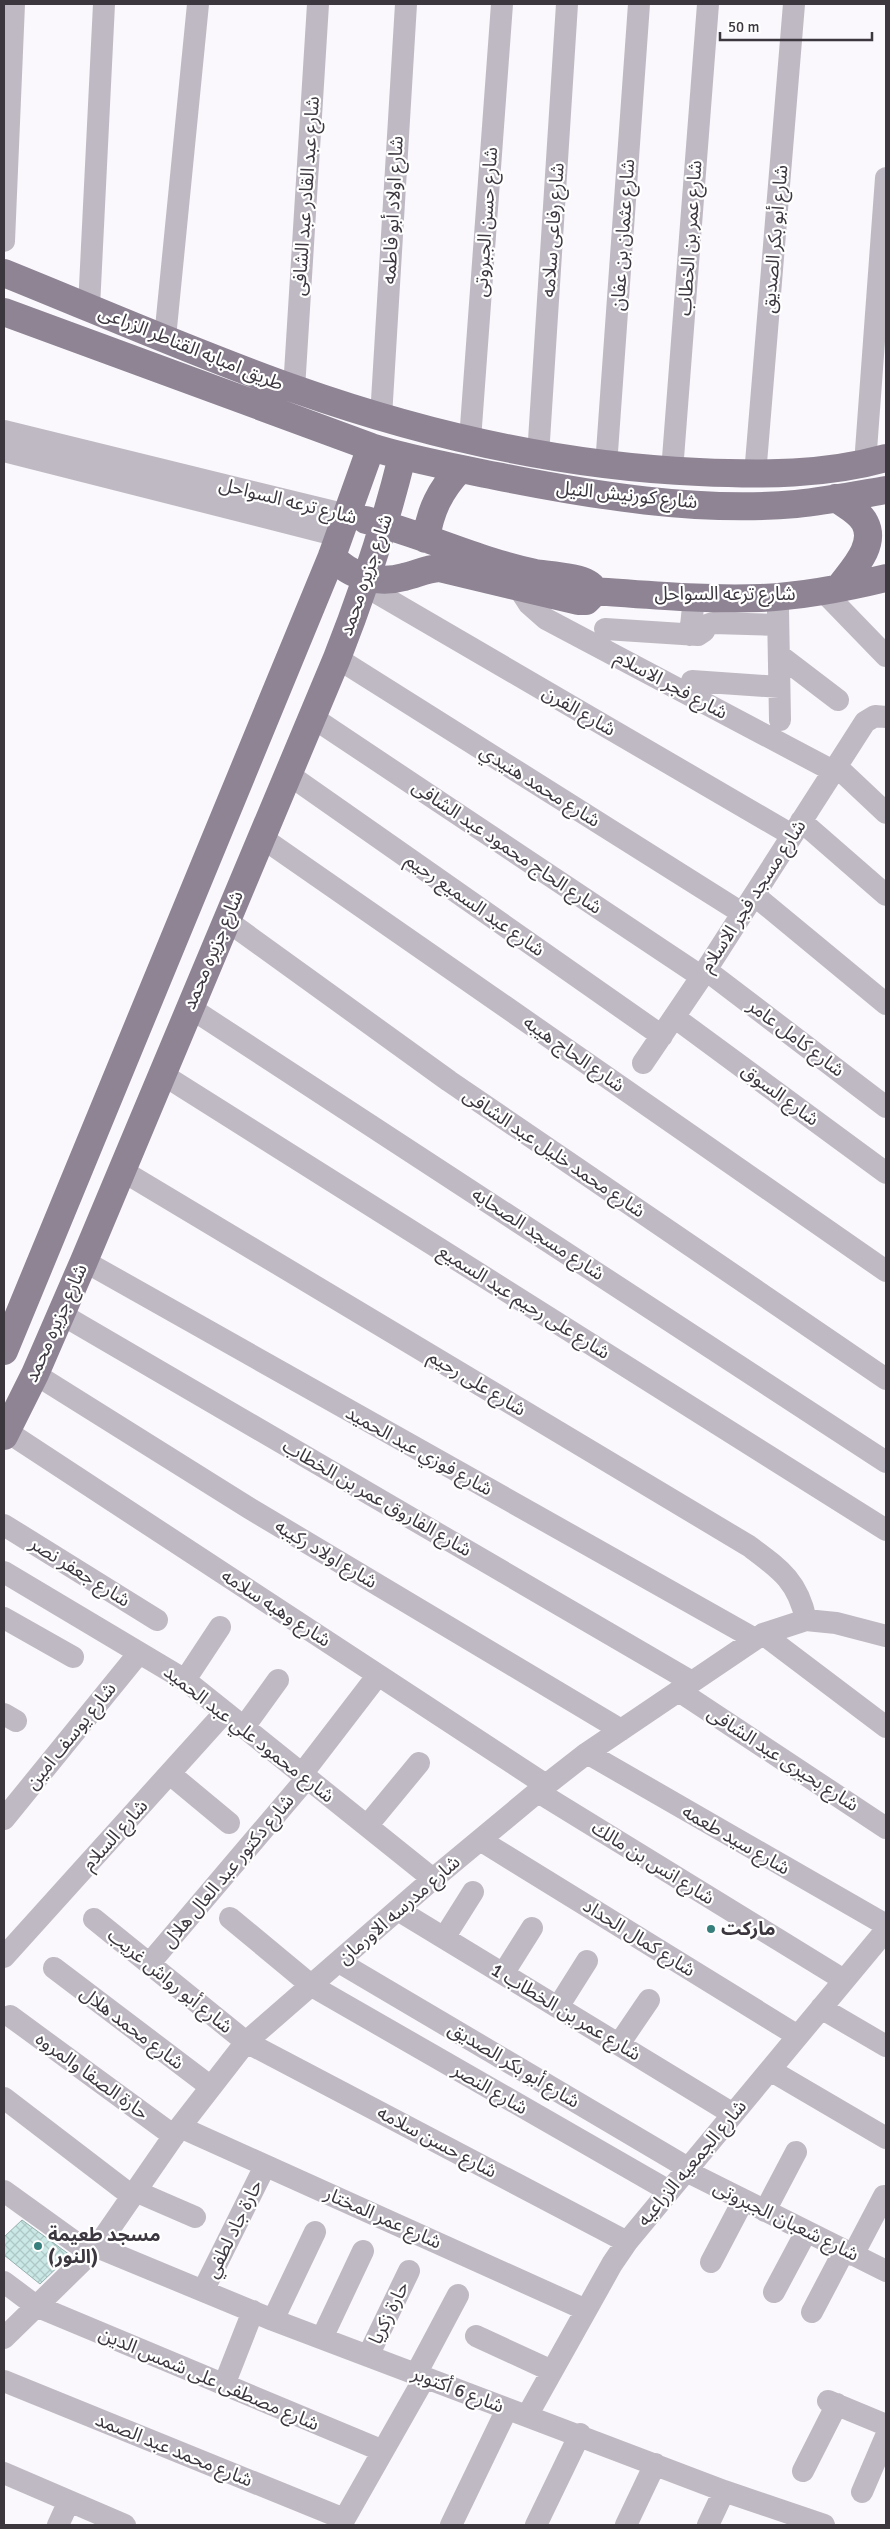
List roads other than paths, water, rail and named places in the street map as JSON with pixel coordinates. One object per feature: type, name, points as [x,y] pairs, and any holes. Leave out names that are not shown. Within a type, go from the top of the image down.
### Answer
[{"type":"main road","name":"طريق امبابه القناطر الزراعى","points":[[4,273],[294,389],[381,417]]},
{"type":"main road","name":"طريق امبابه القناطر الزراعى","points":[[4,312],[121,353],[371,447]]},
{"type":"main road","points":[[121,353],[132,325]]},
{"type":"main road","name":"شارع كورنيش النيل","points":[[381,417],[538,456],[606,466],[755,475],[811,471],[876,461]]},
{"type":"main road","name":"شارع كورنيش النيل","points":[[371,447],[402,457],[554,488],[634,499],[726,505],[796,504],[886,490]]},
{"type":"main road","name":"شارع جزيره محمد","points":[[4,1351],[339,536],[371,447]]},
{"type":"main road","name":"شارع جزيره محمد","points":[[5,1433],[35,1374],[84,1261],[337,658],[367,582],[385,524],[402,457]]},
{"type":"main road","points":[[426,539],[431,516],[440,494],[460,469]]},
{"type":"main road","points":[[831,590],[863,554],[868,539],[865,523],[856,512],[836,498]]},
{"type":"main road","name":"شارع ترعه السواحل","points":[[385,524],[525,571],[587,581],[593,591],[590,599],[582,601],[439,568],[428,569],[394,580],[367,582],[352,572],[339,536],[385,524]]},
{"type":"main road","name":"شارع ترعه السواحل","points":[[593,591],[694,598],[777,597],[831,590],[886,578]]},
{"type":"main road","points":[[142,1018],[184,1019]]},
{"type":"street","points":[[4,241],[14,4]]},
{"type":"street","points":[[89,307],[104,4]]},
{"type":"street","points":[[165,338],[198,4]]},
{"type":"street","name":"شارع عبد القادر عبد الشافى","points":[[294,389],[318,4]]},
{"type":"street","name":"شارع اولاد أبو فاطمه","points":[[381,417],[406,4]]},
{"type":"street","name":"شارع حسن الجبروتى","points":[[470,440],[502,4]]},
{"type":"street","name":"شارع رفاعى سلامه","points":[[538,456],[567,4]]},
{"type":"street","name":"شارع عثمان بن عفان","points":[[606,466],[640,4]]},
{"type":"street","name":"شارع عمر بن الخطاب","points":[[672,471],[708,4]]},
{"type":"street","name":"شارع أبو بكر الصديق","points":[[755,475],[794,4]]},
{"type":"street","points":[[876,461],[886,178]]},
{"type":"street","name":"شارع ترعه السواحل","points":[[4,431],[339,536]]},
{"type":"street","name":"شارع ترعه السواحل","points":[[4,451],[339,536]]},
{"type":"street","name":"شارع الفرن","points":[[367,582],[797,828],[886,895]]},
{"type":"street","name":"شارع فجر الاسلام","points":[[518,587],[529,604],[546,619],[835,769],[886,813]]},
{"type":"street","points":[[831,590],[886,656]]},
{"type":"street","points":[[777,597],[780,720]]},
{"type":"street","points":[[690,635],[694,598]]},
{"type":"street","points":[[605,629],[690,635],[702,634],[707,625],[713,623],[778,625]]},
{"type":"street","points":[[778,655],[838,700]]},
{"type":"street","name":"شارع محمد هنيدي","points":[[337,658],[748,904],[886,1004]]},
{"type":"street","points":[[692,681],[779,687]]},
{"type":"street","name":"شارع الحاج محمود عبد الشافى","points":[[312,717],[704,973]]},
{"type":"street","name":"شارع مسجد فجر الاسلام","points":[[643,1063],[704,973],[862,727],[869,718],[886,717]]},
{"type":"street","name":"شارع عبد السميع رحيم","points":[[288,774],[668,1027]]},
{"type":"street","name":"شارع الحاج هيبه","points":[[261,837],[886,1271]]},
{"type":"street","name":"شارع محمد خليل عبد الشافى","points":[[226,920],[449,1081],[886,1379]]},
{"type":"street","name":"شارع كامل عامر","points":[[704,973],[886,1107]]},
{"type":"street","name":"شارع مسجد الصحابه","points":[[184,1019],[886,1462]]},
{"type":"street","name":"شارع السوق","points":[[668,1027],[886,1173]]},
{"type":"street","name":"شارع على رحيم عبد السميع","points":[[162,1074],[886,1530]]},
{"type":"street","name":"شارع على رحيم","points":[[121,1170],[750,1546],[792,1582],[802,1600],[806,1620]]},
{"type":"street","name":"شارع فوزي عبد الحميد","points":[[84,1261],[759,1637],[886,1727]]},
{"type":"street","name":"شارع الفاروق عمر بن الخطاب","points":[[61,1314],[686,1686]]},
{"type":"street","name":"شارع اولاد ركيبه","points":[[35,1374],[249,1508],[621,1730]]},
{"type":"street","name":"شارع وهبه سلامه","points":[[5,1433],[378,1675],[542,1788]]},
{"type":"street","name":"شارع جعفر نصر","points":[[4,1525],[157,1620]]},
{"type":"street","name":"شارع محمود علي عبد الحميد","points":[[4,1572],[185,1680],[433,1879]]},
{"type":"street","points":[[4,1618],[73,1656]]},
{"type":"street","name":"شارع مدرسه الاورمان","points":[[4,2338],[93,2250],[177,2132],[246,2042],[433,1879],[542,1788],[587,1753],[759,1637],[806,1620],[836,1623],[886,1636]]},
{"type":"street","points":[[185,1680],[220,1627]]},
{"type":"street","name":"شارع يوسف امين","points":[[4,1819],[139,1653]]},
{"type":"street","name":"شارع دكتور عبد العال هلال","points":[[149,1964],[305,1776],[378,1675]]},
{"type":"street","points":[[244,1727],[278,1680]]},
{"type":"street","name":"شارع بحيرى عبد الشافى","points":[[686,1686],[886,1828]]},
{"type":"street","name":"شارع السلام","points":[[4,1957],[225,1712]]},
{"type":"street","name":"شارع سيد طعمه","points":[[587,1753],[884,1935]]},
{"type":"street","points":[[367,1826],[418,1763]]},
{"type":"street","points":[[170,1774],[229,1823]]},
{"type":"street","name":"شارع انس بن مالك","points":[[542,1788],[844,1980]]},
{"type":"street","name":"شارع كمال الحداد","points":[[480,1840],[798,2036]]},
{"type":"street","points":[[444,1938],[473,1892]]},
{"type":"street","name":"شارع عمر بن الخطاب 1","points":[[398,1910],[733,2114]]},
{"type":"street","name":"شارع النصر","points":[[230,1918],[312,1986],[669,2191]]},
{"type":"street","name":"شارع أبو رواش غريب","points":[[94,1919],[246,2042]]},
{"type":"street","points":[[503,1974],[532,1928]]},
{"type":"street","name":"شارع الجمعيه الزراعيه","points":[[517,2412],[552,2371],[627,2242],[844,1980],[884,1935]]},
{"type":"street","points":[[558,2007],[587,1961]]},
{"type":"street","name":"شارع أبو بكر الصديق","points":[[339,1962],[687,2169]]},
{"type":"street","name":"شارع محمد هلال","points":[[54,1968],[211,2087]]},
{"type":"street","points":[[619,2044],[649,2000]]},
{"type":"street","points":[[821,2008],[886,2046]]},
{"type":"street","name":"حارة الصفا والمروه","points":[[10,2016],[177,2132]]},
{"type":"street","name":"شارع حسن سلامه","points":[[246,2042],[627,2242]]},
{"type":"street","points":[[770,2070],[886,2138]]},
{"type":"street","points":[[4,2098],[134,2193],[195,2217]]},
{"type":"street","name":"شارع عمر المختار","points":[[177,2132],[265,2166],[586,2310]]},
{"type":"street","points":[[765,2212],[796,2152]]},
{"type":"street","name":"حارة جاد لطفي","points":[[203,2292],[265,2166]]},
{"type":"street","name":"شارع شعبان الجبروتى","points":[[687,2169],[765,2212],[886,2271]]},
{"type":"street","name":"شارع 6 أكتوبر","points":[[4,2191],[93,2250],[420,2376],[580,2434],[811,2523]]},
{"type":"street","points":[[812,2312],[884,2196]]},
{"type":"street","points":[[711,2262],[743,2200]]},
{"type":"street","points":[[224,2385],[263,2316],[315,2232]]},
{"type":"street","points":[[774,2292],[806,2232]]},
{"type":"street","points":[[322,2338],[364,2251]]},
{"type":"street","name":"حارة زكريا","points":[[368,2356],[409,2271]]},
{"type":"street","name":"شارع مصطفى على شمس الدين","points":[[4,2282],[36,2306],[382,2451]]},
{"type":"street","points":[[342,2522],[382,2451],[458,2296]]},
{"type":"street","points":[[476,2336],[552,2371]]},
{"type":"street","name":"شارع محمد عبد الصمد","points":[[4,2381],[342,2522]]},
{"type":"street","points":[[803,2470],[833,2402],[886,2425]]},
{"type":"street","points":[[451,2525],[517,2412]]},
{"type":"street","points":[[536,2525],[580,2434]]},
{"type":"street","points":[[862,2492],[886,2436]]},
{"type":"street","points":[[626,2525],[655,2464]]},
{"type":"street","points":[[4,2473],[125,2525]]},
{"type":"street","points":[[708,2525],[724,2491]]},
{"type":"street","points":[[58,2525],[69,2501]]},
{"type":"place","name":"ماركت","points":[[711,1929]]},
{"type":"place","name":"مسجد طعيمة (النور)","points":[[38,2246]]}]
